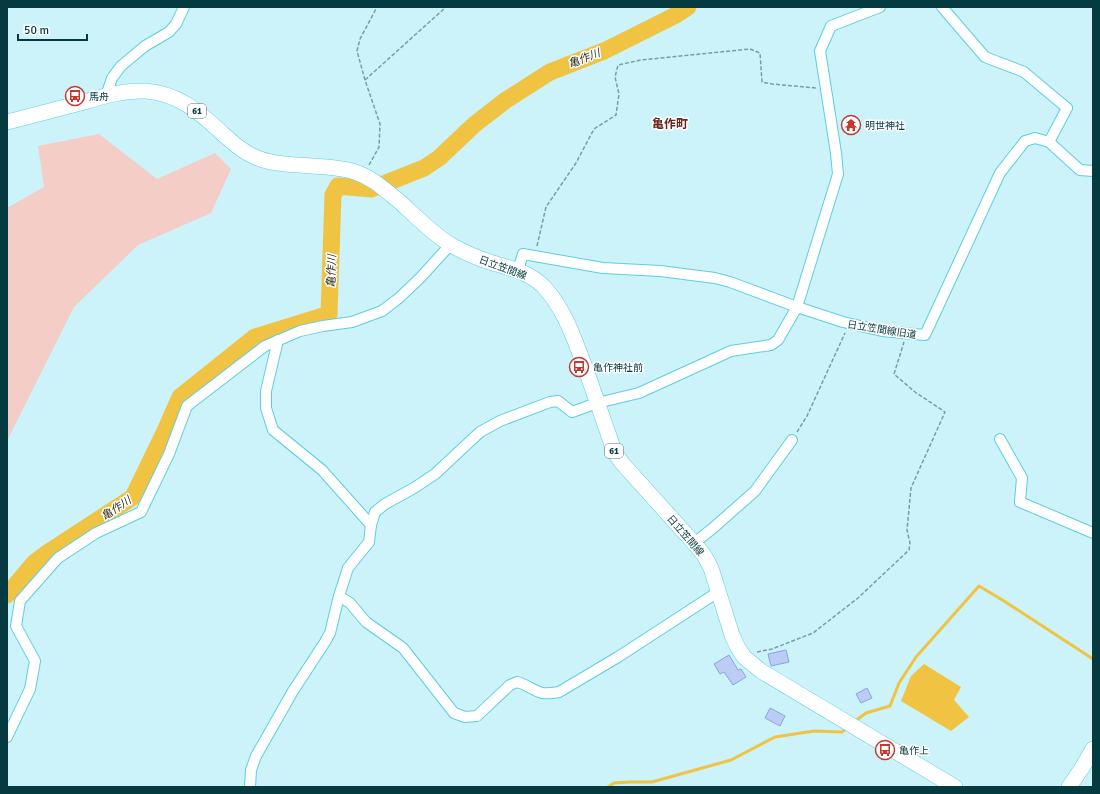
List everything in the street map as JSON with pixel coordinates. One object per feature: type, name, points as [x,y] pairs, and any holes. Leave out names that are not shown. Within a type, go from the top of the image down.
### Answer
[{"type":"main road","name":"日立笠間線","points":[[7,122],[106,96],[144,91],[158,93],[187,104],[203,116],[240,149],[252,156],[267,161],[284,164],[339,168],[374,181],[450,245],[482,259],[518,270],[531,277],[542,286],[556,303],[568,322],[614,451],[622,464],[704,555],[711,568],[732,635],[744,657],[761,671],[955,787]]},
{"type":"main road","points":[[1070,787],[1093,749]]},
{"type":"street","points":[[106,96],[112,78],[121,66],[145,46],[170,32],[176,24],[184,7]]},
{"type":"street","points":[[250,787],[251,770],[256,756],[293,691],[330,633],[339,596],[348,568],[369,542],[371,525],[375,512],[385,504],[414,488],[435,474],[480,432],[500,421],[550,402],[558,401],[572,412],[597,403],[639,393],[731,350],[771,345],[778,340],[798,307],[838,174],[820,51],[831,26],[880,7]]},
{"type":"street","points":[[942,7],[985,57],[1024,72],[1067,108],[1049,142],[1080,170],[1093,171]]},
{"type":"street","name":"日立笠間線旧道","points":[[535,256],[603,268],[715,278],[849,324],[925,336],[1000,173],[1025,141],[1036,138],[1049,142]]},
{"type":"street","points":[[7,737],[30,689],[35,661],[16,626],[20,600],[58,558],[96,533],[141,512],[169,454],[187,406],[265,346],[300,331],[352,322],[382,311],[421,278],[450,245]]},
{"type":"street","points":[[518,270],[523,254],[535,256]]},
{"type":"street","points":[[278,340],[266,391],[266,408],[273,430],[322,470],[371,525]]},
{"type":"street","points":[[1000,439],[1022,478],[1020,502],[1093,533]]},
{"type":"street","points":[[694,543],[712,530],[755,491],[792,440]]},
{"type":"street","points":[[339,596],[350,603],[366,622],[403,648],[454,713],[465,717],[477,716],[510,685],[518,682],[541,693],[559,692],[618,657],[718,592]]},
{"type":"path","points":[[374,181],[380,124],[357,51],[360,39],[377,7]]},
{"type":"path","points":[[365,80],[446,7]]},
{"type":"path","points":[[535,256],[546,207],[576,163],[594,129],[616,115],[619,94],[615,77],[618,65],[641,60],[750,49],[760,54],[762,82],[826,89]]},
{"type":"path","points":[[792,440],[807,416],[849,324]]},
{"type":"path","points":[[738,648],[759,652],[772,649],[813,633],[858,598],[909,550],[910,543],[907,530],[912,488],[945,412],[915,392],[894,374],[907,334]]},
{"type":"shaded area","points":[[99,134],[157,179],[215,153],[231,169],[211,213],[138,245],[74,307],[7,441],[7,208],[44,187],[38,146]]},
{"type":"shaded area","points":[[924,664],[961,687],[954,700],[969,717],[951,731],[901,701],[911,676]]},
{"type":"building","points":[[786,650],[789,662],[771,666],[768,654]]},
{"type":"building","points":[[729,655],[738,670],[741,669],[746,677],[733,685],[724,672],[720,674],[714,664]]},
{"type":"building","points":[[867,688],[872,698],[861,703],[856,694]]},
{"type":"building","points":[[770,708],[785,716],[780,726],[765,718]]},
{"type":"waterway","name":"亀作川","points":[[7,595],[34,563],[133,497],[180,397],[255,337],[329,314],[333,195],[338,186],[371,189],[424,168],[439,158],[475,124],[506,100],[550,72],[604,51],[674,16],[688,7]]},
{"type":"waterway","points":[[854,722],[866,713],[890,706],[899,683],[916,657],[979,586],[1093,659]]},
{"type":"waterway","points":[[608,787],[614,783],[652,782],[731,760],[775,737],[814,731],[842,732],[848,727]]},
{"type":"place","name":"馬舟","points":[[75,96]]},
{"type":"place","name":"明世神社","points":[[851,125]]},
{"type":"place","name":"亀作神社前","points":[[579,367]]},
{"type":"place","name":"亀作上","points":[[885,750]]},
{"type":"district","name":"亀作町","points":[[670,124]]}]
